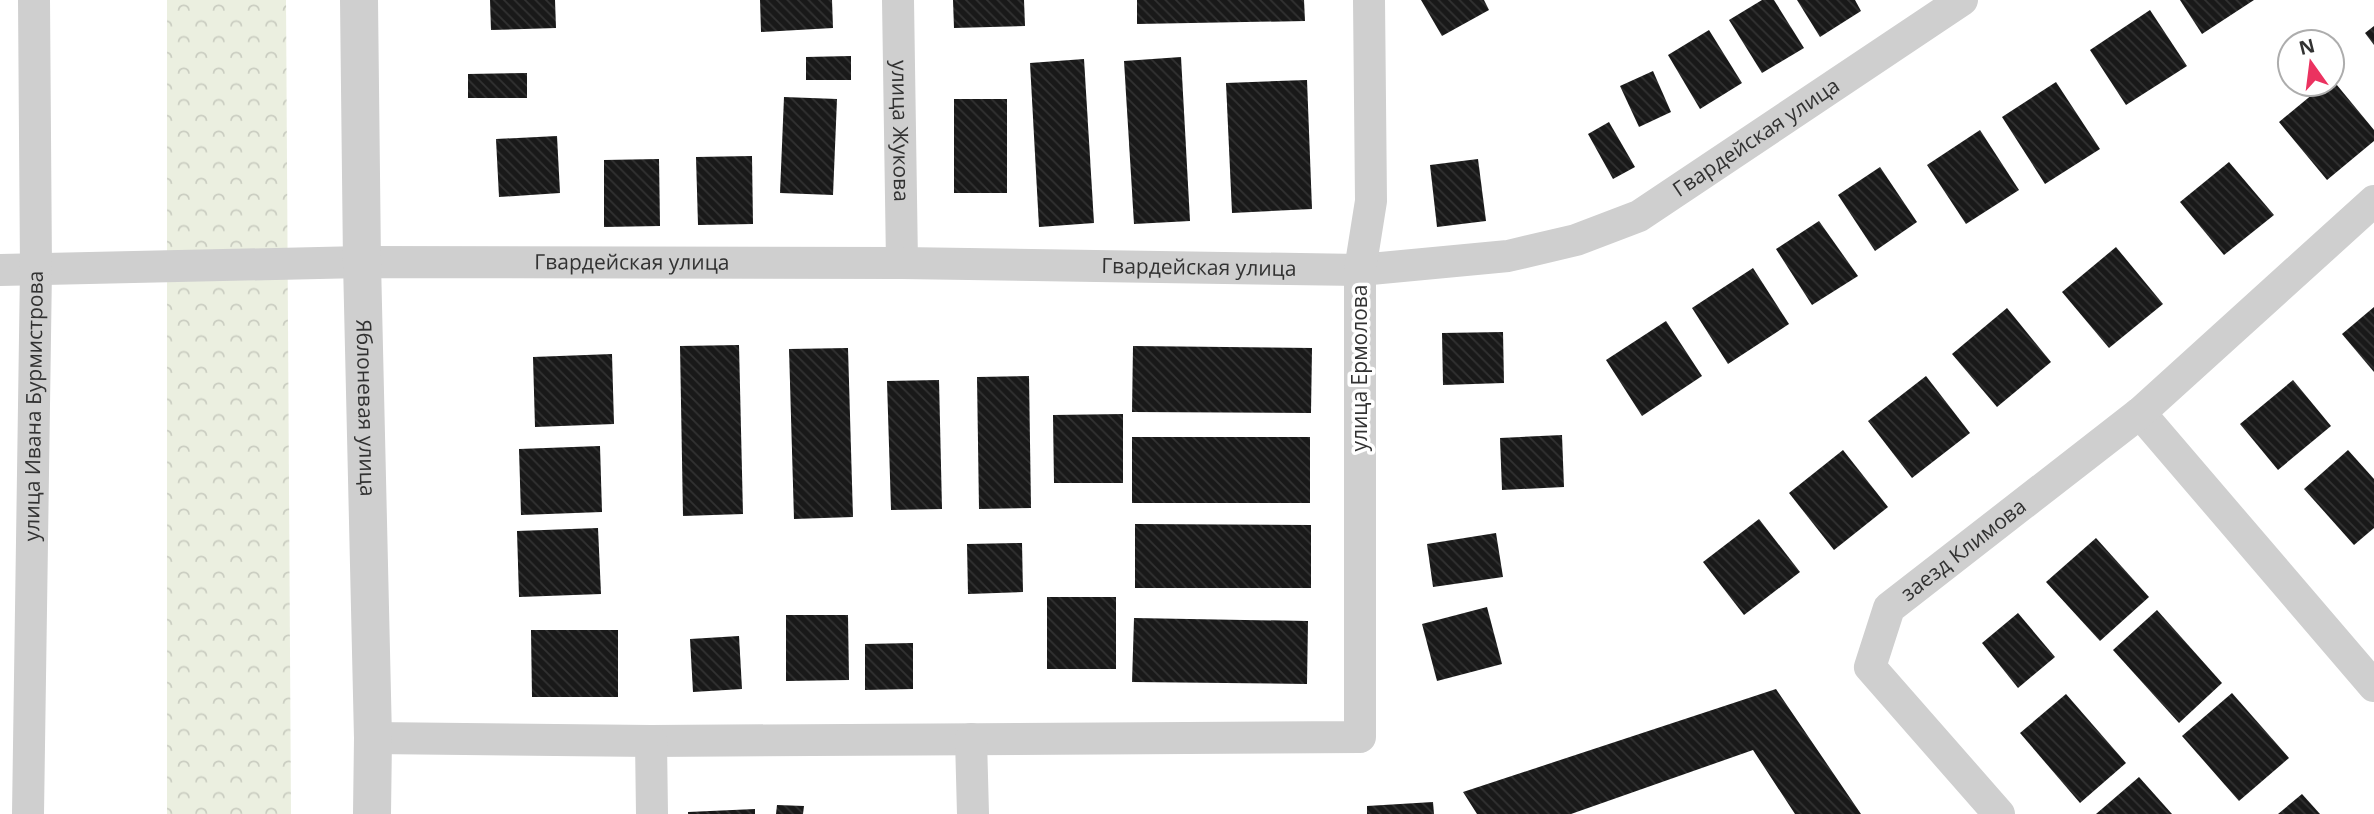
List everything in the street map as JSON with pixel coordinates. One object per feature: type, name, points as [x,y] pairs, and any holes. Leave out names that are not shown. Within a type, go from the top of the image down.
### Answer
[{"type":"street","name":"улица Ивана Бурмистрова","points":[[28,814],[36,269],[34,0]]},
{"type":"street","name":"Яблоневая улица","points":[[359,0],[373,738],[372,814]]},
{"type":"street","name":"улица Жукова","points":[[898,0],[902,263]]},
{"type":"street","name":"улица Ермолова","points":[[971,738],[1360,737],[1360,270],[1371,201],[1369,0]]},
{"type":"street","name":"Гвардейская улица","points":[[0,270],[362,262],[902,263],[1360,270],[1508,256],[1576,240],[1639,216],[1962,0]]},
{"type":"street","name":"заезд Климова","points":[[1999,814],[1870,667],[1889,608],[2140,413],[2374,201]]},
{"type":"street","points":[[2140,413],[2374,686]]},
{"type":"street","points":[[373,738],[651,741],[971,738],[973,814]]},
{"type":"street","points":[[651,741],[652,814]]},
{"type":"green space","points":[[167,0],[286,0],[291,814],[167,814]]},
{"type":"building","points":[[490,0],[555,0],[556,28],[491,30]]},
{"type":"building","points":[[760,0],[832,0],[833,28],[761,32]]},
{"type":"building","points":[[953,0],[1024,0],[1025,26],[954,28]]},
{"type":"building","points":[[1137,0],[1304,0],[1305,21],[1137,24]]},
{"type":"building","points":[[1421,0],[1484,0],[1489,10],[1442,36]]},
{"type":"building","points":[[1762,0],[1774,0],[1804,48],[1762,73],[1729,20]]},
{"type":"building","points":[[1797,0],[1855,0],[1861,11],[1820,37]]},
{"type":"building","points":[[2180,0],[2254,0],[2202,34]]},
{"type":"building","points":[[2150,10],[2187,66],[2126,105],[2090,50]]},
{"type":"building","points":[[2374,26],[2374,45],[2365,33]]},
{"type":"building","points":[[1709,30],[1742,83],[1700,109],[1668,55]]},
{"type":"building","points":[[851,56],[851,80],[806,80],[806,57]]},
{"type":"building","points":[[1181,57],[1190,221],[1134,224],[1124,61]]},
{"type":"building","points":[[1084,59],[1094,223],[1039,227],[1030,63]]},
{"type":"building","points":[[1653,71],[1671,112],[1639,127],[1620,86]]},
{"type":"building","points":[[527,73],[527,98],[468,98],[468,74]]},
{"type":"building","points":[[1307,80],[1312,209],[1232,213],[1226,83]]},
{"type":"building","points":[[2056,82],[2100,149],[2045,184],[2002,117]]},
{"type":"building","points":[[2346,96],[2374,130],[2374,141],[2327,180],[2279,122],[2308,98]]},
{"type":"building","points":[[784,97],[837,99],[833,195],[780,193]]},
{"type":"building","points":[[954,99],[1007,99],[1007,193],[954,193]]},
{"type":"building","points":[[1609,122],[1635,167],[1613,179],[1588,134]]},
{"type":"building","points":[[1980,130],[2019,190],[1966,224],[1927,165]]},
{"type":"building","points":[[557,136],[560,193],[499,197],[496,139]]},
{"type":"building","points":[[752,156],[753,224],[698,225],[696,157]]},
{"type":"building","points":[[659,159],[660,226],[604,227],[604,160]]},
{"type":"building","points":[[1478,159],[1486,221],[1437,227],[1430,165]]},
{"type":"building","points":[[2229,162],[2274,215],[2224,255],[2180,202]]},
{"type":"building","points":[[1880,167],[1917,222],[1875,251],[1838,195]]},
{"type":"building","points":[[1819,221],[1858,276],[1812,305],[1776,249]]},
{"type":"building","points":[[2116,247],[2163,304],[2109,348],[2062,292]]},
{"type":"building","points":[[1753,268],[1789,324],[1728,364],[1692,308]]},
{"type":"building","points":[[2374,307],[2374,372],[2342,334]]},
{"type":"building","points":[[2007,308],[2051,362],[1997,407],[1952,354]]},
{"type":"building","points":[[1666,321],[1702,376],[1642,416],[1606,360]]},
{"type":"building","points":[[1503,332],[1504,383],[1443,385],[1442,333]]},
{"type":"building","points":[[739,345],[743,514],[683,516],[680,346]]},
{"type":"building","points":[[1133,346],[1312,348],[1311,413],[1132,412]]},
{"type":"building","points":[[848,348],[853,517],[794,519],[789,349]]},
{"type":"building","points":[[612,354],[614,424],[535,427],[533,357]]},
{"type":"building","points":[[1029,376],[1031,508],[979,509],[977,377]]},
{"type":"building","points":[[1926,376],[1970,433],[1912,478],[1868,421]]},
{"type":"building","points":[[939,380],[942,509],[891,510],[887,381]]},
{"type":"building","points":[[2293,380],[2331,426],[2278,470],[2240,424]]},
{"type":"building","points":[[1123,414],[1123,483],[1054,483],[1053,415]]},
{"type":"building","points":[[1562,435],[1564,487],[1502,490],[1500,438]]},
{"type":"building","points":[[1132,437],[1310,437],[1310,503],[1132,503]]},
{"type":"building","points":[[600,446],[602,512],[521,515],[519,449]]},
{"type":"building","points":[[1843,450],[1888,507],[1834,550],[1789,493]]},
{"type":"building","points":[[2348,450],[2374,479],[2374,528],[2354,545],[2304,489]]},
{"type":"building","points":[[1759,519],[1800,572],[1744,615],[1703,562]]},
{"type":"building","points":[[1135,524],[1311,525],[1311,588],[1135,588]]},
{"type":"building","points":[[598,528],[601,594],[519,597],[517,531]]},
{"type":"building","points":[[1496,533],[1503,577],[1433,587],[1427,544]]},
{"type":"building","points":[[2096,538],[2149,597],[2100,641],[2046,582]]},
{"type":"building","points":[[1022,543],[1023,592],[968,594],[967,544]]},
{"type":"building","points":[[1047,597],[1116,597],[1116,669],[1047,669]]},
{"type":"building","points":[[1487,607],[1502,664],[1437,681],[1422,624]]},
{"type":"building","points":[[2157,610],[2222,683],[2179,723],[2113,650]]},
{"type":"building","points":[[2018,613],[2055,657],[2018,688],[1982,643]]},
{"type":"building","points":[[786,615],[848,615],[849,680],[786,681]]},
{"type":"building","points":[[1134,618],[1308,621],[1307,684],[1132,682]]},
{"type":"building","points":[[531,630],[618,630],[618,697],[532,697]]},
{"type":"building","points":[[739,636],[742,689],[693,692],[690,639]]},
{"type":"building","points":[[913,643],[913,689],[865,690],[865,644]]},
{"type":"building","points":[[1776,689],[1861,814],[1795,814],[1753,750],[1571,814],[1477,814],[1463,792]]},
{"type":"building","points":[[2232,693],[2289,758],[2239,801],[2182,736]]},
{"type":"building","points":[[2066,694],[2126,763],[2080,803],[2020,733]]},
{"type":"building","points":[[2139,777],[2172,814],[2096,814]]},
{"type":"building","points":[[2302,794],[2320,814],[2278,814]]},
{"type":"building","points":[[1433,802],[1434,814],[1367,814],[1367,806]]},
{"type":"building","points":[[777,805],[804,806],[803,814],[776,814]]},
{"type":"building","points":[[755,809],[755,814],[688,814],[688,812]]}]
